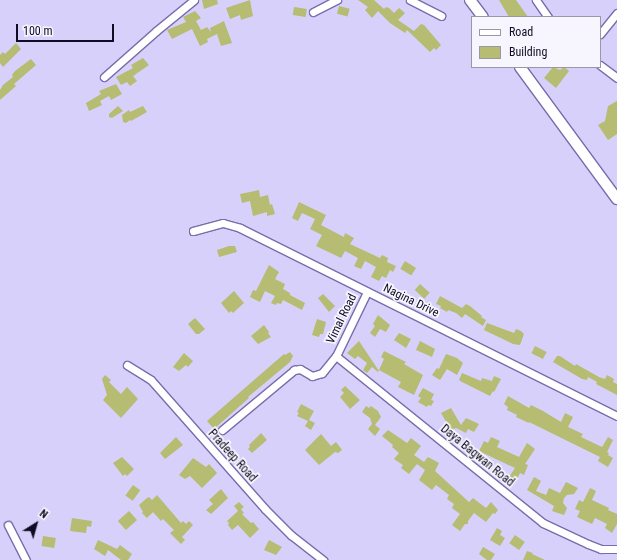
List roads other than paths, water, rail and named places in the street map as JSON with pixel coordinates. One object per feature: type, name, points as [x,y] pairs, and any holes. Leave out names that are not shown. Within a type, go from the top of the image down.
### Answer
[{"type":"street","points":[[104,77],[194,0]]},
{"type":"street","points":[[313,12],[337,0]]},
{"type":"street","points":[[410,0],[441,16]]},
{"type":"street","points":[[470,0],[482,16]]},
{"type":"street","points":[[536,0],[547,16]]},
{"type":"street","points":[[601,33],[617,13]]},
{"type":"street","points":[[601,66],[617,78]]},
{"type":"street","points":[[521,68],[617,199]]},
{"type":"street","name":"Nagina Drive","points":[[192,231],[216,224],[231,225],[617,416]]},
{"type":"street","name":"Vimal Road","points":[[222,430],[294,370],[300,369],[310,375],[316,376],[322,373],[336,356],[367,292]]},
{"type":"street","name":"Daya Bagwan Road","points":[[336,356],[543,522],[554,529],[594,546],[617,549]]},
{"type":"street","name":"Pradeep Road","points":[[127,365],[151,380],[265,509],[291,535],[323,560]]},
{"type":"street","points":[[8,525],[26,560]]}]
